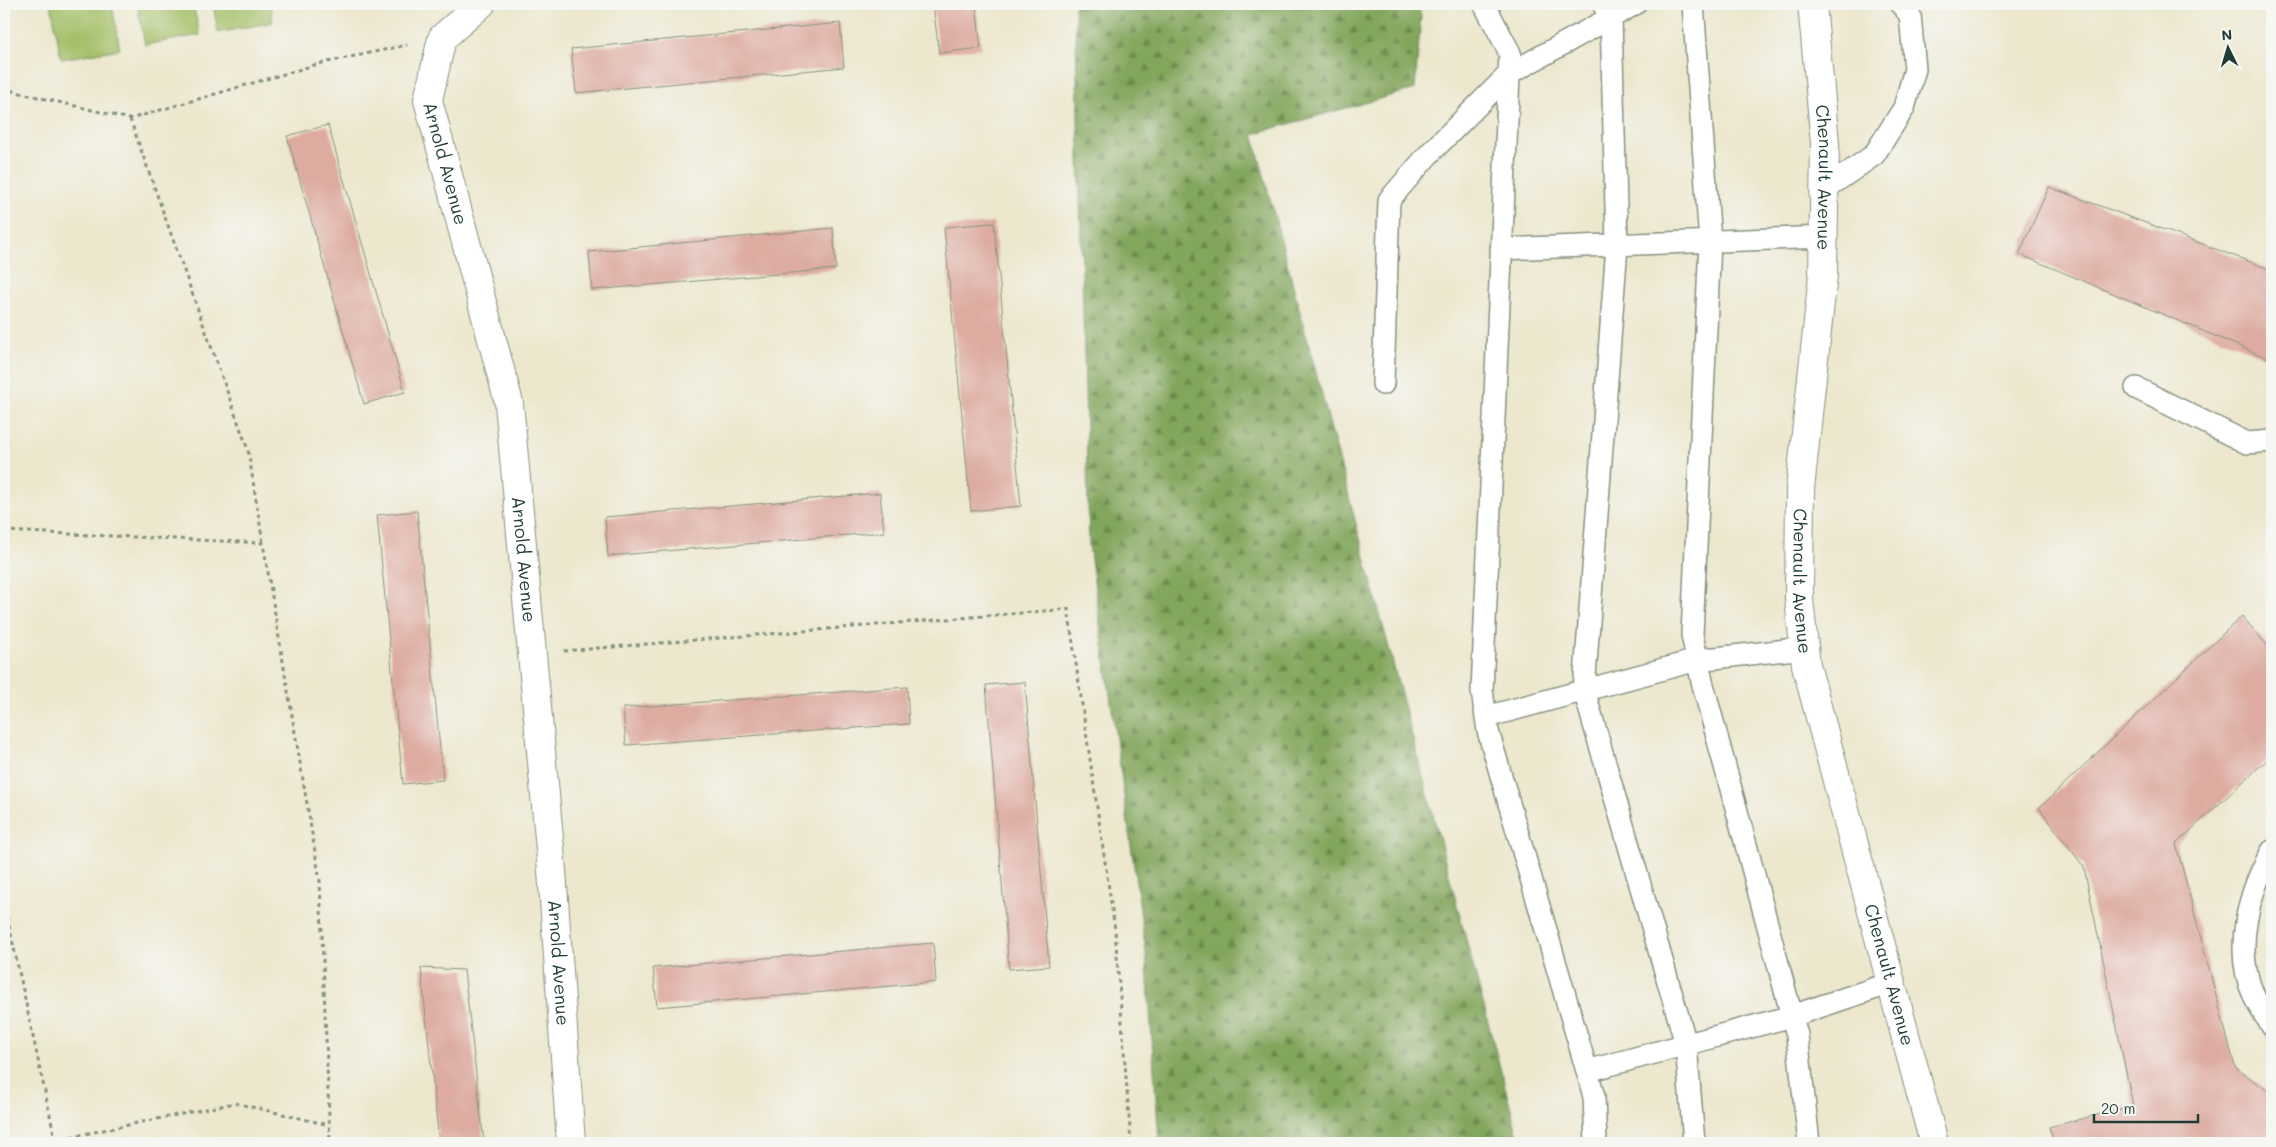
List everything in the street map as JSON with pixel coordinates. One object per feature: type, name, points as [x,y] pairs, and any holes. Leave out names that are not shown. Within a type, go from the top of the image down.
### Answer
[{"type":"street","points":[[442,38],[481,4]]},
{"type":"street","name":"Chenault Avenue","points":[[1812,4],[1825,142],[1825,188],[1823,275],[1800,488],[1799,599],[1804,648],[1806,665],[1934,1143]]},
{"type":"street","name":"Arnold Avenue","points":[[442,38],[428,100],[509,403],[552,871],[571,1143]]},
{"type":"lane","points":[[1484,4],[1510,52],[1482,691],[1488,730],[1594,1097],[1596,1143]]},
{"type":"lane","points":[[1383,384],[1389,200],[1428,155],[1509,74],[1607,10],[1635,4]]},
{"type":"lane","points":[[1693,4],[1710,242],[1692,635],[1697,660],[1797,1035],[1809,1143]]},
{"type":"lane","points":[[1825,188],[1874,155],[1904,108],[1915,69],[1910,15],[1901,4]]},
{"type":"lane","points":[[1607,10],[1617,245],[1584,690],[1686,1044],[1694,1143]]},
{"type":"lane","points":[[1501,249],[1824,237]]},
{"type":"lane","points":[[2136,388],[2247,442],[2272,441]]},
{"type":"lane","points":[[1486,717],[1697,660],[1804,648]]},
{"type":"lane","points":[[2272,851],[2263,866],[2246,918],[2244,959],[2254,996],[2272,1026]]},
{"type":"lane","points":[[1587,1071],[1792,1016],[1891,983]]},
{"type":"path","points":[[4,95],[12,91],[130,119],[318,64],[442,38]]},
{"type":"path","points":[[130,119],[248,450],[320,881],[330,1143]]},
{"type":"path","points":[[4,531],[263,543]]},
{"type":"path","points":[[532,654],[1068,609],[1115,930],[1131,1143]]},
{"type":"path","points":[[4,902],[55,1142],[235,1103],[329,1125]]},
{"type":"green space","points":[[51,4],[112,4],[120,49],[61,59]]},
{"type":"green space","points":[[137,4],[193,4],[200,35],[145,45]]},
{"type":"green space","points":[[213,4],[270,4],[273,22],[218,33]]},
{"type":"green space","points":[[1075,4],[1417,4],[1421,16],[1415,89],[1253,134],[1520,1143],[1159,1143],[1146,953],[1089,545]]},
{"type":"building","points":[[933,4],[976,4],[981,48],[939,53]]},
{"type":"building","points":[[840,23],[844,67],[576,93],[571,49]]},
{"type":"building","points":[[328,125],[405,392],[364,404],[287,136]]},
{"type":"building","points":[[2049,187],[2272,270],[2272,360],[2019,254]]},
{"type":"building","points":[[994,223],[1021,506],[971,511],[944,227]]},
{"type":"building","points":[[833,228],[836,269],[592,290],[589,252]]},
{"type":"building","points":[[880,493],[884,532],[608,556],[605,517]]},
{"type":"building","points":[[417,511],[443,780],[403,784],[377,515]]},
{"type":"building","points":[[2242,616],[2272,651],[2272,755],[2176,844],[2235,1067],[2272,1094],[2272,1143],[2054,1143],[2049,1127],[2133,1106],[2084,867],[2039,808]]},
{"type":"building","points":[[1025,682],[1049,966],[1009,969],[986,685]]},
{"type":"building","points":[[907,687],[909,724],[626,745],[623,708]]},
{"type":"building","points":[[933,943],[936,982],[657,1007],[653,968]]},
{"type":"building","points":[[421,968],[464,970],[484,1143],[439,1143]]}]
